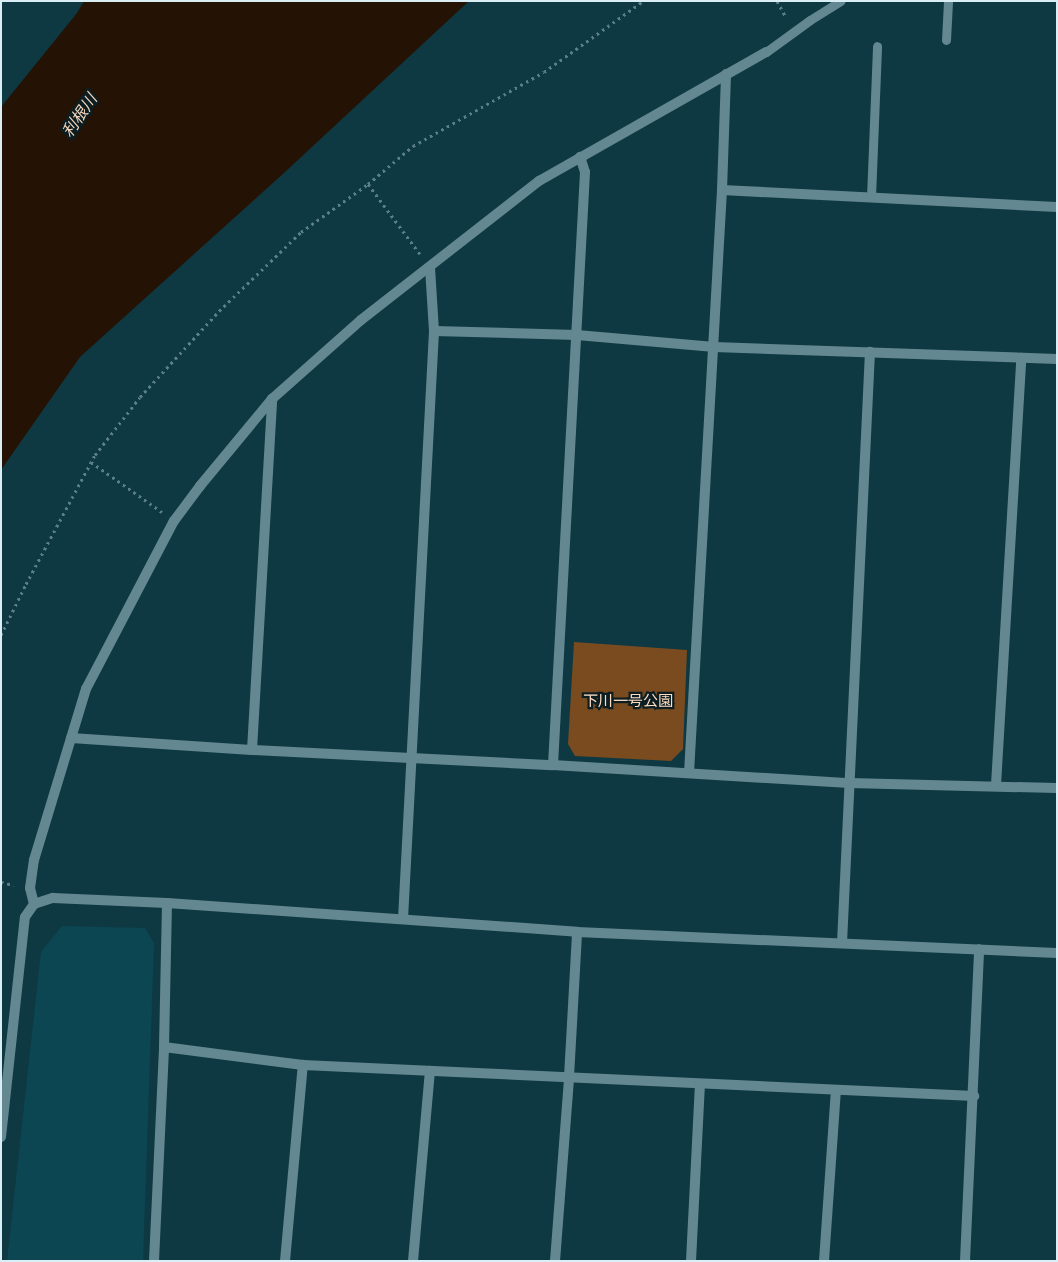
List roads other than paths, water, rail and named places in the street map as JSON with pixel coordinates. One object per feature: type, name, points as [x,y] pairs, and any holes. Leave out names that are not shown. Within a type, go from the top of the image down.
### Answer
[{"type":"street","points":[[34,904],[30,888],[34,860],[86,689],[174,521],[200,486],[272,399],[361,320],[539,181],[766,52]]},
{"type":"street","points":[[689,773],[714,346],[726,74]]},
{"type":"street","points":[[553,765],[585,172],[580,157]]},
{"type":"street","points":[[722,190],[1057,207]]},
{"type":"street","points":[[403,919],[413,758],[434,331],[430,267]]},
{"type":"street","points":[[434,331],[577,335],[714,346],[1057,359]]},
{"type":"street","points":[[842,943],[870,352]]},
{"type":"street","points":[[996,785],[1021,358]]},
{"type":"street","points":[[252,750],[272,399]]},
{"type":"street","points":[[71,738],[252,750],[553,765],[849,783],[996,785],[1057,788]]},
{"type":"street","points":[[1,1137],[21,935],[25,917],[34,904],[53,898],[72,897],[167,903],[577,932],[1057,953]]},
{"type":"street","points":[[154,1261],[164,1047],[167,903]]},
{"type":"street","points":[[555,1261],[569,1077],[577,932]]},
{"type":"street","points":[[966,1261],[979,949]]},
{"type":"street","points":[[164,1047],[303,1065],[974,1096]]},
{"type":"street","points":[[285,1261],[303,1065]]},
{"type":"street","points":[[413,1261],[430,1071]]},
{"type":"street","points":[[692,1261],[700,1084]]},
{"type":"street","points":[[824,1261],[836,1090]]},
{"type":"lane","points":[[766,52],[810,20],[841,1]]},
{"type":"lane","points":[[946,40],[948,1]]},
{"type":"lane","points":[[871,197],[877,46]]},
{"type":"water","name":"利根川","points":[[84,1],[469,1],[285,172],[80,357],[1,470],[1,107],[77,13]]},
{"type":"park label","name":"下川一号公園","points":[[628,702]]}]
